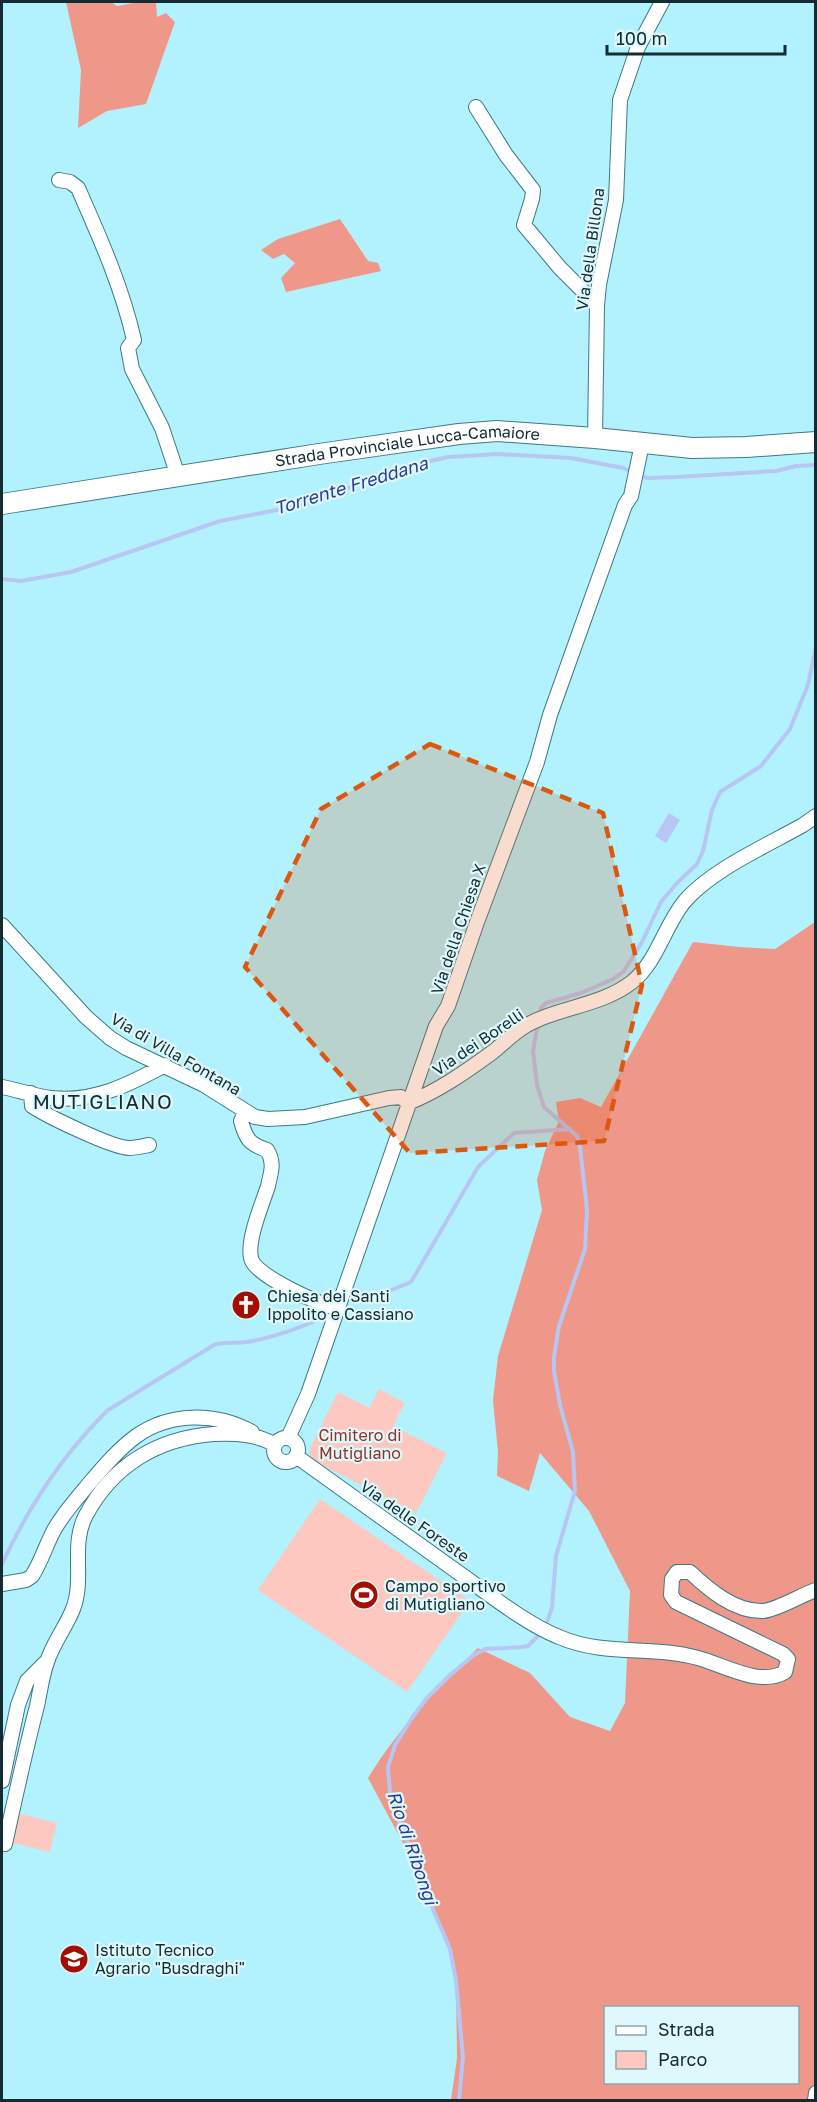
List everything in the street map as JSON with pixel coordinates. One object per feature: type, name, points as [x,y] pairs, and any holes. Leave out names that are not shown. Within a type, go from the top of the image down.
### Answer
[{"type":"main road","name":"Strada Provinciale Lucca-Camaiore","points":[[2,504],[459,434],[497,431],[596,438],[641,451],[816,442]]},
{"type":"street","name":"Via della Billona","points":[[596,438],[597,305],[616,200],[620,100],[638,47],[662,2]]},
{"type":"street","points":[[476,106],[506,155],[533,190],[524,225],[560,268],[597,305]]},
{"type":"street","points":[[59,180],[70,182],[78,188],[112,266],[134,340],[128,348],[132,369],[162,428],[178,476]]},
{"type":"street","name":"Via della Chiesa X","points":[[288,1438],[308,1394],[408,1103],[436,1026],[448,1006],[537,762],[550,715],[625,506],[631,496],[641,451]]},
{"type":"street","name":"Via dei Borelli","points":[[408,1103],[452,1081],[529,1024],[612,994],[632,982],[648,965],[663,935],[684,902],[710,878],[816,816]]},
{"type":"street","name":"Via di Villa Fontana","points":[[2,925],[96,1027],[126,1048],[204,1084],[255,1117],[285,1119],[320,1114],[389,1098],[401,1097],[408,1103]]},
{"type":"street","points":[[2,1087],[51,1098],[74,1098],[102,1093],[127,1084],[165,1065]]},
{"type":"street","points":[[31,1093],[32,1106],[114,1145],[129,1149],[148,1145]]},
{"type":"street","points":[[245,1112],[241,1121],[249,1141],[254,1146],[267,1150],[273,1164],[252,1239],[251,1260],[259,1271],[305,1297],[338,1309]]},
{"type":"street","points":[[2,1584],[29,1578],[36,1569],[54,1530],[70,1506],[114,1455],[135,1437],[154,1426],[180,1418],[201,1417],[224,1421],[275,1445]]},
{"type":"street","points":[[5,1844],[47,1660],[73,1609],[78,1587],[78,1532],[90,1509],[111,1482],[129,1464],[168,1442],[229,1433],[262,1437]]},
{"type":"street","points":[[288,1438],[297,1445],[296,1456],[290,1461],[282,1461],[275,1453],[275,1445],[280,1440],[288,1438]]},
{"type":"street","name":"Via delle Foreste","points":[[296,1456],[509,1609],[558,1637],[581,1645],[606,1650],[673,1653],[696,1657],[752,1675],[770,1678],[785,1672],[788,1659],[783,1654],[676,1602],[671,1595],[672,1579],[677,1572],[690,1572],[709,1590],[732,1603],[748,1609],[765,1611],[816,1590]]},
{"type":"street","points":[[2,1781],[18,1705],[27,1682],[47,1660]]},
{"type":"street","points":[[815,2100],[816,2093]]},
{"type":"highlighted area","points":[[430,744],[603,813],[642,985],[604,1141],[410,1153],[245,967],[321,809]]},
{"type":"green space","name":"Cimitero di Mutigliano","points":[[379,1389],[405,1403],[393,1426],[447,1453],[416,1513],[316,1462],[310,1455],[310,1448],[338,1392],[369,1408]]},
{"type":"green space","name":"Campo sportivo di Mutigliano","points":[[320,1499],[470,1601],[407,1692],[258,1590]]},
{"type":"green space","points":[[17,1813],[57,1823],[50,1852],[9,1842]]},
{"type":"shaded area","points":[[66,2],[111,2],[117,6],[156,2],[157,17],[166,13],[175,22],[146,104],[107,111],[78,128],[81,70]]},
{"type":"shaded area","points":[[340,219],[368,261],[378,263],[381,271],[286,292],[281,278],[295,263],[284,254],[273,259],[261,250],[278,239]]},
{"type":"shaded area","points":[[815,922],[815,2100],[451,2100],[457,2058],[456,1982],[450,1949],[412,1860],[368,1778],[419,1710],[478,1648],[530,1673],[570,1717],[610,1731],[625,1703],[630,1591],[589,1511],[540,1453],[529,1491],[497,1476],[498,1452],[493,1400],[498,1356],[542,1210],[537,1180],[545,1151],[559,1121],[556,1102],[580,1098],[601,1107],[693,942],[775,949]]},
{"type":"water","points":[[669,813],[680,820],[666,843],[655,836]]},
{"type":"waterway","name":"Torrente Freddana","points":[[2,579],[21,581],[71,572],[220,521],[303,505],[404,467],[448,457],[498,454],[571,458],[623,468],[647,478],[776,471],[796,466],[816,465]]},
{"type":"waterway","name":"Rio di Ribongi","points":[[539,1016],[541,1008],[546,1003],[581,993],[613,979],[624,971],[642,942],[661,902],[697,864],[703,851],[712,810],[720,792],[761,766],[790,729],[808,685],[816,646]]},
{"type":"waterway","name":"Rio di Ribongi","points":[[538,1023],[533,1051],[537,1085],[544,1107],[577,1136],[587,1210],[585,1249],[559,1326],[554,1357],[560,1405],[573,1452],[575,1491],[556,1556],[552,1607],[546,1626]]},
{"type":"waterway","points":[[364,1301],[411,1282],[478,1167],[514,1133],[570,1129]]},
{"type":"waterway","points":[[2,1564],[23,1522],[48,1482],[76,1445],[108,1410],[214,1345],[247,1342],[268,1337],[329,1315]]},
{"type":"waterway","name":"Rio di Ribongi","points":[[459,2100],[463,2057],[456,1980],[450,1949],[417,1872],[414,1852],[403,1835],[390,1793],[388,1767],[395,1745],[412,1718],[427,1698],[450,1675],[485,1649],[528,1646],[537,1637]]},
{"type":"place","name":"Chiesa dei Santi Ippolito e Cassiano","points":[[246,1305]]},
{"type":"place","name":"Campo sportivo di Mutigliano","points":[[364,1595]]},
{"type":"place","name":"Istituto Tecnico Agrario \"Busdraghi\"","points":[[74,1959]]},
{"type":"district","name":"MUTIGLIANO","points":[[103,1102]]}]
